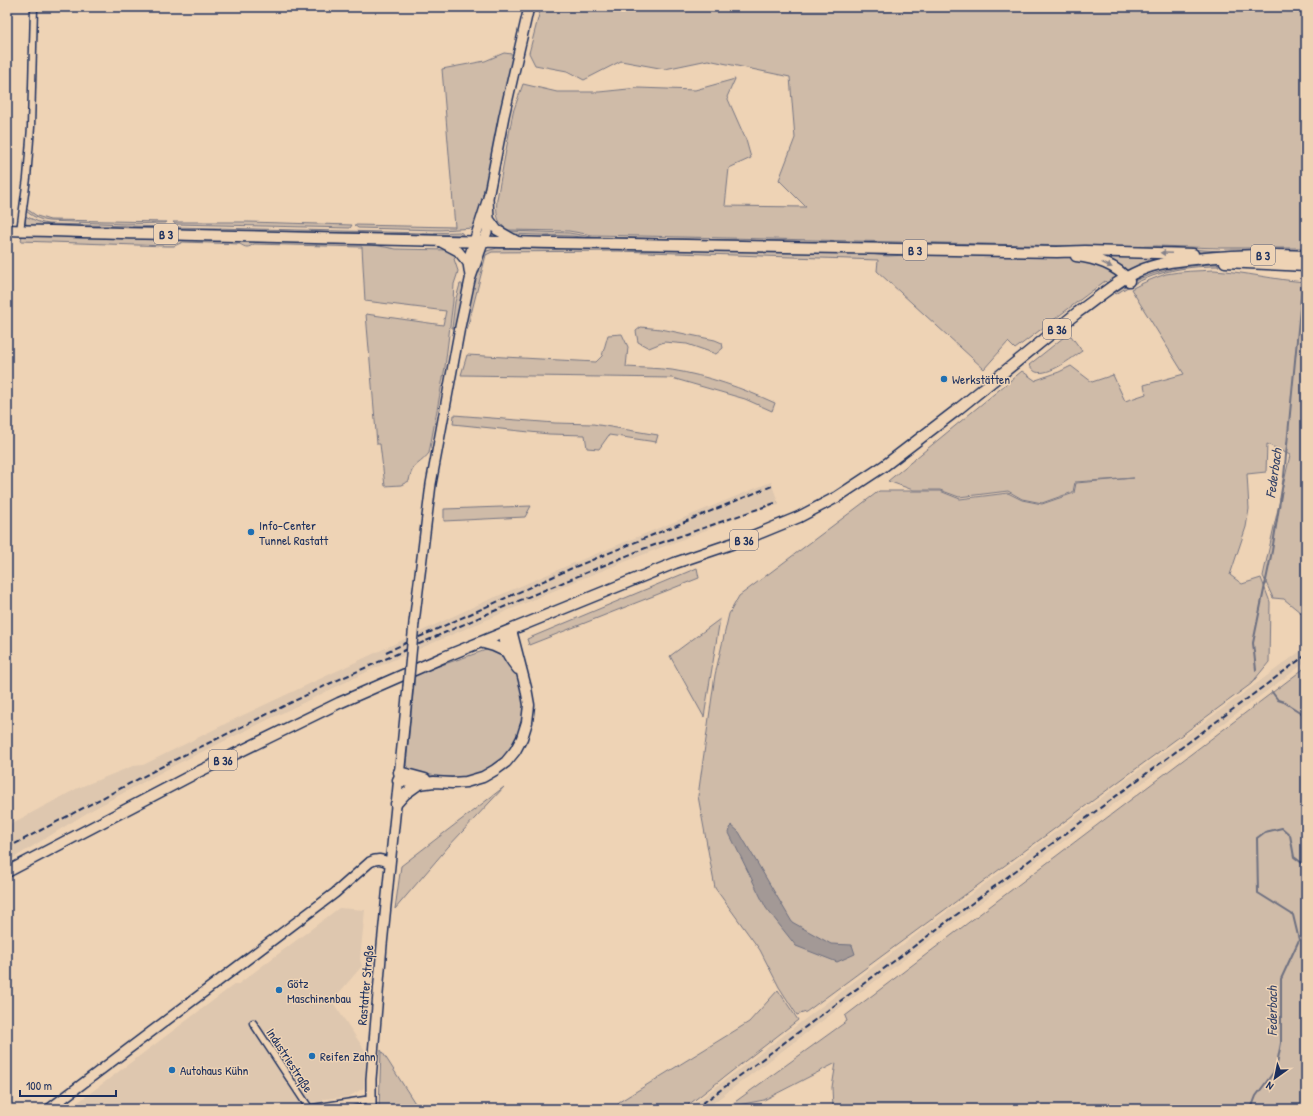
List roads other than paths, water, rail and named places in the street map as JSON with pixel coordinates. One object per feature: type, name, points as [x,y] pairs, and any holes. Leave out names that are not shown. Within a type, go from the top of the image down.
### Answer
[{"type":"main road","name":"B 3","points":[[7,230],[342,237],[520,243],[1057,252],[1085,251],[1200,254],[1219,256],[1306,256]]},
{"type":"main road","name":"B 3","points":[[1057,252],[1084,257],[1100,262],[1117,270],[1128,279],[1171,266],[1210,262],[1306,266]]},
{"type":"main road","name":"B 36","points":[[7,872],[194,774],[318,713],[480,642],[675,563],[743,540],[799,518],[837,497],[884,466],[957,410],[1078,312],[1097,299],[1110,287],[1128,279],[1139,271],[1156,265],[1219,256]]},
{"type":"main road","points":[[508,631],[504,645],[521,673]]},
{"type":"main road","points":[[399,776],[452,784],[466,782],[483,777],[506,762],[515,751],[522,738],[527,722],[529,705],[526,688],[508,631]]},
{"type":"main road","points":[[480,642],[507,652]]},
{"type":"main road","points":[[399,776],[419,784]]},
{"type":"main road","points":[[396,804],[405,794],[419,784],[434,782]]},
{"type":"street","points":[[20,230],[27,178],[31,127],[34,7]]},
{"type":"street","points":[[470,280],[504,116],[529,7]]},
{"type":"street","points":[[468,263],[489,219],[488,198]]},
{"type":"street","points":[[489,219],[497,230],[520,243]]},
{"type":"street","points":[[439,241],[458,251],[468,263],[470,280]]},
{"type":"street","name":"Rastatter Straße","points":[[371,1109],[376,1012],[389,863],[414,622],[431,484],[470,280]]},
{"type":"street","points":[[50,1109],[335,893],[366,866],[389,863]]},
{"type":"street","name":"Industriestraße","points":[[253,1023],[307,1109],[371,1099]]},
{"type":"waterway","name":"Federbach","points":[[1304,253],[1306,225]]},
{"type":"waterway","name":"Federbach","points":[[1256,670],[1253,643],[1272,551],[1284,476],[1303,277]]},
{"type":"waterway","name":"Federbach","points":[[1272,692],[1278,700],[1284,702],[1306,716]]},
{"type":"waterway","name":"Federbach","points":[[1251,1109],[1256,1096],[1276,1069],[1281,1043],[1281,979],[1299,940],[1293,915],[1258,893],[1257,838],[1265,832],[1282,828],[1290,835],[1294,857],[1306,866]]},
{"type":"railway","points":[[386,652],[570,569],[772,486]]},
{"type":"railway","points":[[7,848],[184,755],[331,683],[487,614],[643,549],[778,502]]},
{"type":"railway","points":[[695,1109],[1306,655]]},
{"type":"place","name":"Werkstätten","points":[[944,379]]},
{"type":"place","name":"Info-Center Tunnel Rastatt","points":[[251,532]]},
{"type":"place","name":"Götz Maschinenbau","points":[[279,990]]},
{"type":"place","name":"Reifen Zahn","points":[[312,1056]]},
{"type":"place","name":"Autohaus Kühn","points":[[172,1070]]}]
